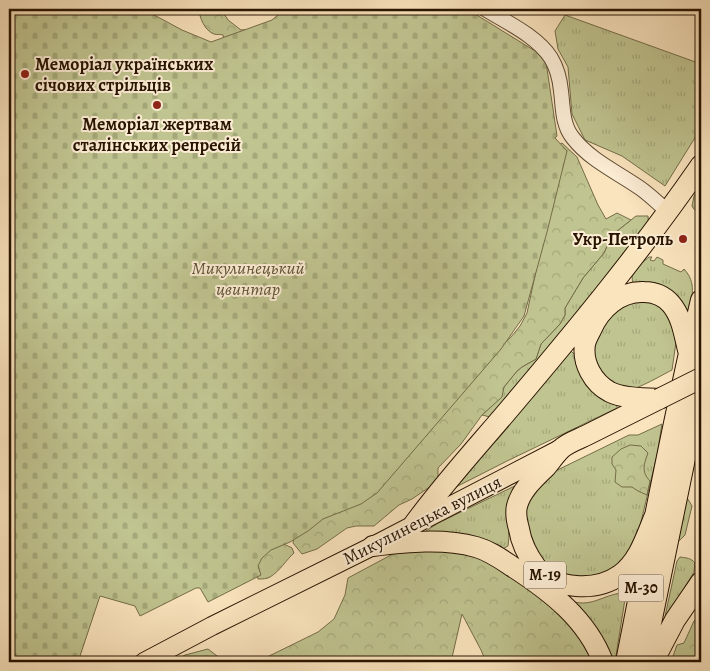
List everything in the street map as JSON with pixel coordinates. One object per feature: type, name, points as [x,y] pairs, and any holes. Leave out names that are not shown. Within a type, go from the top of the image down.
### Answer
[{"type":"highway","points":[[414,524],[446,483],[564,343],[668,212],[701,165]]},
{"type":"highway","points":[[659,399],[611,393],[598,384],[591,374],[585,359],[585,343],[594,322],[609,304],[620,297],[639,292],[658,294],[671,304],[680,319],[689,354]]},
{"type":"highway","name":"М-19","points":[[562,448],[524,490],[517,506],[520,536],[526,551],[537,568],[548,577],[560,583],[573,586],[586,586],[609,581],[630,566],[639,554],[656,513],[701,300]]},
{"type":"highway","name":"Микулинецька вулиця","points":[[562,448],[701,379]]},
{"type":"highway","name":"М-30","points":[[643,662],[698,424],[701,379]]},
{"type":"highway","name":"М-30","points":[[626,662],[656,513]]},
{"type":"highway","points":[[373,546],[425,541],[457,543],[477,547],[494,554],[529,577],[564,605],[588,633],[603,662]]},
{"type":"highway","points":[[653,662],[675,620],[701,582]]},
{"type":"main road","name":"Микулинецька вулиця","points":[[144,662],[562,448]]},
{"type":"street","points":[[485,9],[528,35],[552,59],[560,82],[566,126],[571,136],[579,145],[588,154],[641,189],[668,212]]},
{"type":"green space","name":"Микулинецький цвинтар","points":[[9,9],[143,9],[182,30],[211,42],[272,20],[285,9],[467,9],[535,51],[546,62],[557,136],[555,138],[567,151],[524,316],[501,349],[377,493],[361,504],[323,519],[290,542],[271,550],[262,558],[258,566],[261,575],[208,602],[200,588],[196,588],[140,616],[135,606],[100,596],[78,662],[9,662]]},
{"type":"green space","points":[[199,9],[220,9],[228,20],[241,30],[255,29],[225,42],[223,35],[214,34],[205,27],[201,20]]},
{"type":"green space","points":[[565,15],[701,64],[701,128],[665,186],[622,156],[585,140],[572,114],[568,67],[558,49],[555,31]]},
{"type":"green space","points":[[562,143],[577,157],[606,219],[617,213],[631,220],[612,235],[604,253],[583,278],[565,308],[565,315],[560,324],[541,344],[536,359],[517,371],[504,387],[502,397],[482,415],[461,444],[438,468],[438,478],[434,484],[412,499],[399,505],[374,526],[347,528],[317,549],[302,554],[293,543],[294,536],[511,337],[520,326],[527,313],[540,252],[558,145]]},
{"type":"green space","points":[[701,185],[701,212],[698,212],[692,206],[694,196]]},
{"type":"green space","points":[[636,216],[648,216],[649,226],[490,417],[482,415],[501,397],[504,387],[517,371],[536,359],[541,344],[560,324],[565,315],[565,308],[583,278],[604,253],[612,235]]},
{"type":"green space","points":[[649,257],[652,257],[650,260],[654,261],[657,257],[663,260],[663,264],[681,272],[684,269],[688,274],[692,290],[688,315],[633,283],[634,271]]},
{"type":"green space","points":[[642,298],[668,310],[677,335],[672,370],[640,386],[621,391],[591,363],[596,333],[614,308]]},
{"type":"green space","points":[[568,348],[617,402],[617,408],[450,490]]},
{"type":"green space","points":[[662,424],[657,455],[635,547],[615,572],[566,579],[538,561],[523,515],[528,492],[541,478],[629,435],[638,435]]},
{"type":"green space","points":[[630,445],[641,446],[648,453],[644,468],[645,474],[650,481],[647,495],[632,487],[622,487],[615,482],[616,470],[612,464],[612,457],[621,449]]},
{"type":"green space","points":[[521,483],[510,509],[508,546],[499,551],[424,534],[438,523]]},
{"type":"green space","points":[[686,496],[692,506],[685,535],[678,542]]},
{"type":"green space","points":[[284,544],[292,548],[294,553],[274,575],[258,579],[253,567],[257,554]]},
{"type":"green space","points":[[404,548],[483,555],[569,618],[593,662],[486,662],[462,614],[451,662],[172,662],[185,655],[208,649],[221,659],[259,661],[318,632],[334,619],[345,595],[348,578]]},
{"type":"green space","points":[[680,557],[689,558],[695,563],[694,572],[664,621],[677,561]]},
{"type":"green space","points":[[622,593],[625,594],[625,599],[615,662],[607,662],[569,600],[583,603]]},
{"type":"green space","points":[[701,615],[701,662],[671,662],[677,645],[684,643],[694,621]]},
{"type":"place","name":"Меморіал українських січових стрільців","points":[[25,74]]},
{"type":"place","name":"Меморіал жертвам сталінських репресій","points":[[157,105]]},
{"type":"place","name":"Укр-Петроль","points":[[683,239]]}]
